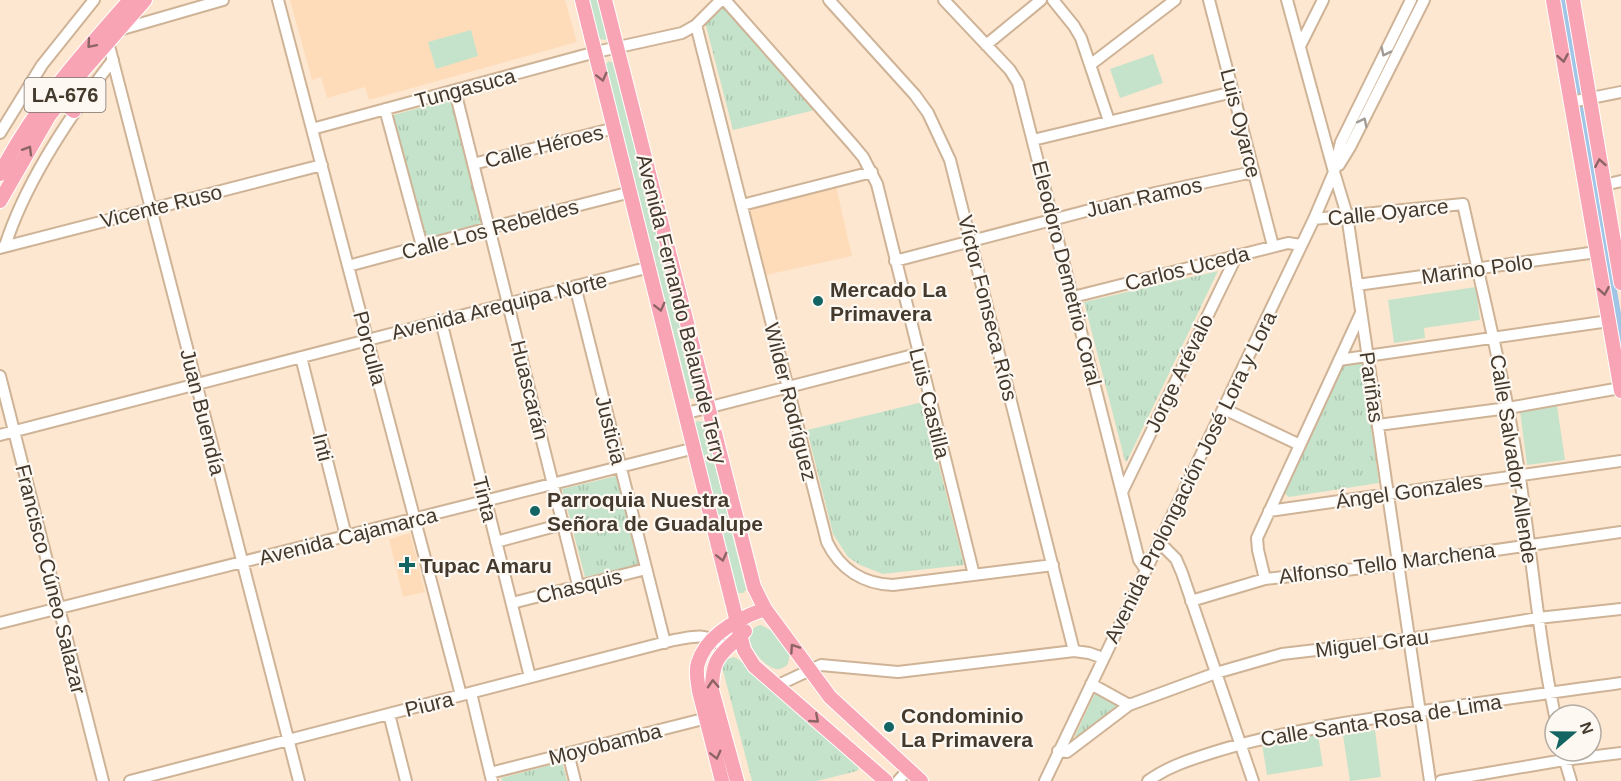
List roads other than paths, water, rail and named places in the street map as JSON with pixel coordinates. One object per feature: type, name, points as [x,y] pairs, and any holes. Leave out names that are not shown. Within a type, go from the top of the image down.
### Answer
[{"type":"main road","name":"LA-676","points":[[0,174],[37,112],[75,62],[130,0]]},
{"type":"main road","name":"LA-676","points":[[0,201],[26,153],[60,101],[146,0]]},
{"type":"main road","name":"Avenida Fernando Belaunde Terry","points":[[582,0],[632,192],[744,650],[754,666],[886,781]]},
{"type":"main road","name":"Avenida Fernando Belaunde Terry","points":[[605,0],[753,587],[765,609],[830,697],[921,781]]},
{"type":"main road","points":[[1553,0],[1621,390]]},
{"type":"main road","points":[[1573,0],[1588,98],[1619,257],[1621,283]]},
{"type":"main road","points":[[60,101],[74,111]]},
{"type":"main road","points":[[737,781],[696,677],[697,664],[713,639],[728,626],[765,609]]},
{"type":"main road","points":[[722,781],[713,717],[712,676],[718,656],[765,609]]},
{"type":"street","points":[[0,133],[42,65],[94,0]]},
{"type":"street","points":[[119,30],[223,0]]},
{"type":"street","name":"Porculla","points":[[278,0],[415,519],[491,777]]},
{"type":"street","points":[[696,25],[723,0]]},
{"type":"street","name":"Luis Castilla","points":[[723,0],[854,145],[872,172],[877,184],[917,354],[974,575]]},
{"type":"street","name":"Víctor Fonseca Ríos","points":[[829,0],[901,78],[928,113],[950,160],[1074,651]]},
{"type":"street","name":"Eleodoro Demetrio Coral","points":[[944,0],[1010,69],[1018,83],[1138,560],[1146,570]]},
{"type":"street","points":[[986,45],[1041,0]]},
{"type":"street","points":[[1053,0],[1074,26],[1109,121]]},
{"type":"street","points":[[1090,65],[1175,0]]},
{"type":"street","name":"Luis Oyarce","points":[[1209,0],[1273,246]]},
{"type":"street","name":"Pariñas","points":[[1287,0],[1347,216],[1430,781]]},
{"type":"street","points":[[1300,46],[1323,0]]},
{"type":"street","name":"Avenida Prolongación José Lora y Lora","points":[[1334,172],[1341,142],[1411,0]]},
{"type":"street","name":"Avenida Prolongación José Lora y Lora","points":[[1045,781],[1224,409],[1334,172],[1350,147],[1424,0]]},
{"type":"street","name":"Tungasuca","points":[[312,129],[596,52],[682,33],[696,25]]},
{"type":"street","name":"Wilder Rodríguez","points":[[696,25],[787,387],[827,542],[832,553],[854,574],[880,585],[1053,566]]},
{"type":"street","name":"Juan Buendía","points":[[108,42],[299,781]]},
{"type":"street","points":[[2,247],[14,216],[74,111],[113,60]]},
{"type":"street","name":"Huascarán","points":[[455,91],[578,585]]},
{"type":"street","points":[[1033,140],[1233,92]]},
{"type":"street","points":[[1571,102],[1621,92]]},
{"type":"street","points":[[385,109],[423,246]]},
{"type":"street","name":"Calle Héroes","points":[[473,164],[615,128]]},
{"type":"street","name":"Vicente Ruso","points":[[2,247],[321,165]]},
{"type":"street","points":[[742,205],[872,172]]},
{"type":"street","name":"Juan Ramos","points":[[895,261],[1155,193],[1253,172]]},
{"type":"street","points":[[1604,185],[1621,181]]},
{"type":"street","name":"Calle Los Rebeldes","points":[[348,266],[632,192]]},
{"type":"street","name":"Calle Oyarce","points":[[1314,219],[1463,204]]},
{"type":"street","name":"Calle Salvador Allende","points":[[1463,204],[1494,338],[1520,475],[1552,703]]},
{"type":"street","name":"Carlos Uceda","points":[[1072,297],[1273,246],[1288,243],[1301,245]]},
{"type":"street","name":"Marino Polo","points":[[1357,285],[1597,252]]},
{"type":"street","name":"Jorge Arévalo","points":[[1122,492],[1237,255]]},
{"type":"street","name":"Avenida Arequipa Norte","points":[[0,435],[650,267]]},
{"type":"street","name":"Justicia","points":[[575,286],[665,643]]},
{"type":"street","points":[[1265,579],[1257,538],[1361,313]]},
{"type":"street","name":"Tinta","points":[[441,321],[530,677]]},
{"type":"street","points":[[1340,360],[1609,321]]},
{"type":"street","points":[[687,413],[917,354]]},
{"type":"street","name":"Inti","points":[[301,357],[346,536]]},
{"type":"street","name":"Francisco Cúneo Salazar","points":[[0,376],[103,781]]},
{"type":"street","points":[[1378,425],[1621,390]]},
{"type":"street","points":[[1224,409],[1300,445]]},
{"type":"street","name":"Avenida Cajamarca","points":[[0,623],[695,448]]},
{"type":"street","name":"Ángel Gonzales","points":[[1269,511],[1621,461]]},
{"type":"street","points":[[496,542],[563,524]]},
{"type":"street","name":"Alfonso Tello Marchena","points":[[1191,601],[1265,579],[1399,564],[1621,532]]},
{"type":"street","points":[[1160,543],[1176,559],[1253,781]]},
{"type":"street","name":"Chasquis","points":[[512,603],[646,569]]},
{"type":"street","name":"Miguel Grau","points":[[1058,751],[1066,752],[1129,705],[1215,673],[1282,654],[1410,639],[1539,618],[1621,609]]},
{"type":"street","name":"Piura","points":[[130,781],[665,643],[704,636],[713,639]]},
{"type":"street","points":[[713,639],[726,648]]},
{"type":"street","points":[[776,686],[821,665],[898,672],[1074,651],[1103,658]]},
{"type":"street","name":"Calle Santa Rosa de Lima","points":[[1148,781],[1159,773],[1187,761],[1239,744],[1289,732],[1420,710],[1621,683]]},
{"type":"street","points":[[1091,684],[1129,705]]},
{"type":"street","points":[[389,714],[406,781]]},
{"type":"street","name":"Moyobamba","points":[[491,777],[568,753],[713,717]]},
{"type":"street","points":[[568,753],[575,781]]},
{"type":"street","points":[[1603,754],[1621,753]]},
{"type":"street","points":[[1441,781],[1543,759]]},
{"type":"street","points":[[1565,763],[1571,781]]},
{"type":"street","points":[[898,781],[908,770]]},
{"type":"waterway","points":[[1562,0],[1621,343]]},
{"type":"place","name":"Mercado La Primavera","points":[[818,301]]},
{"type":"place","name":"Parroquia Nuestra Señora de Guadalupe","points":[[535,511]]},
{"type":"place","name":"Tupac Amaru","points":[[407,565]]},
{"type":"place","name":"Condominio La Primavera","points":[[889,727]]}]
